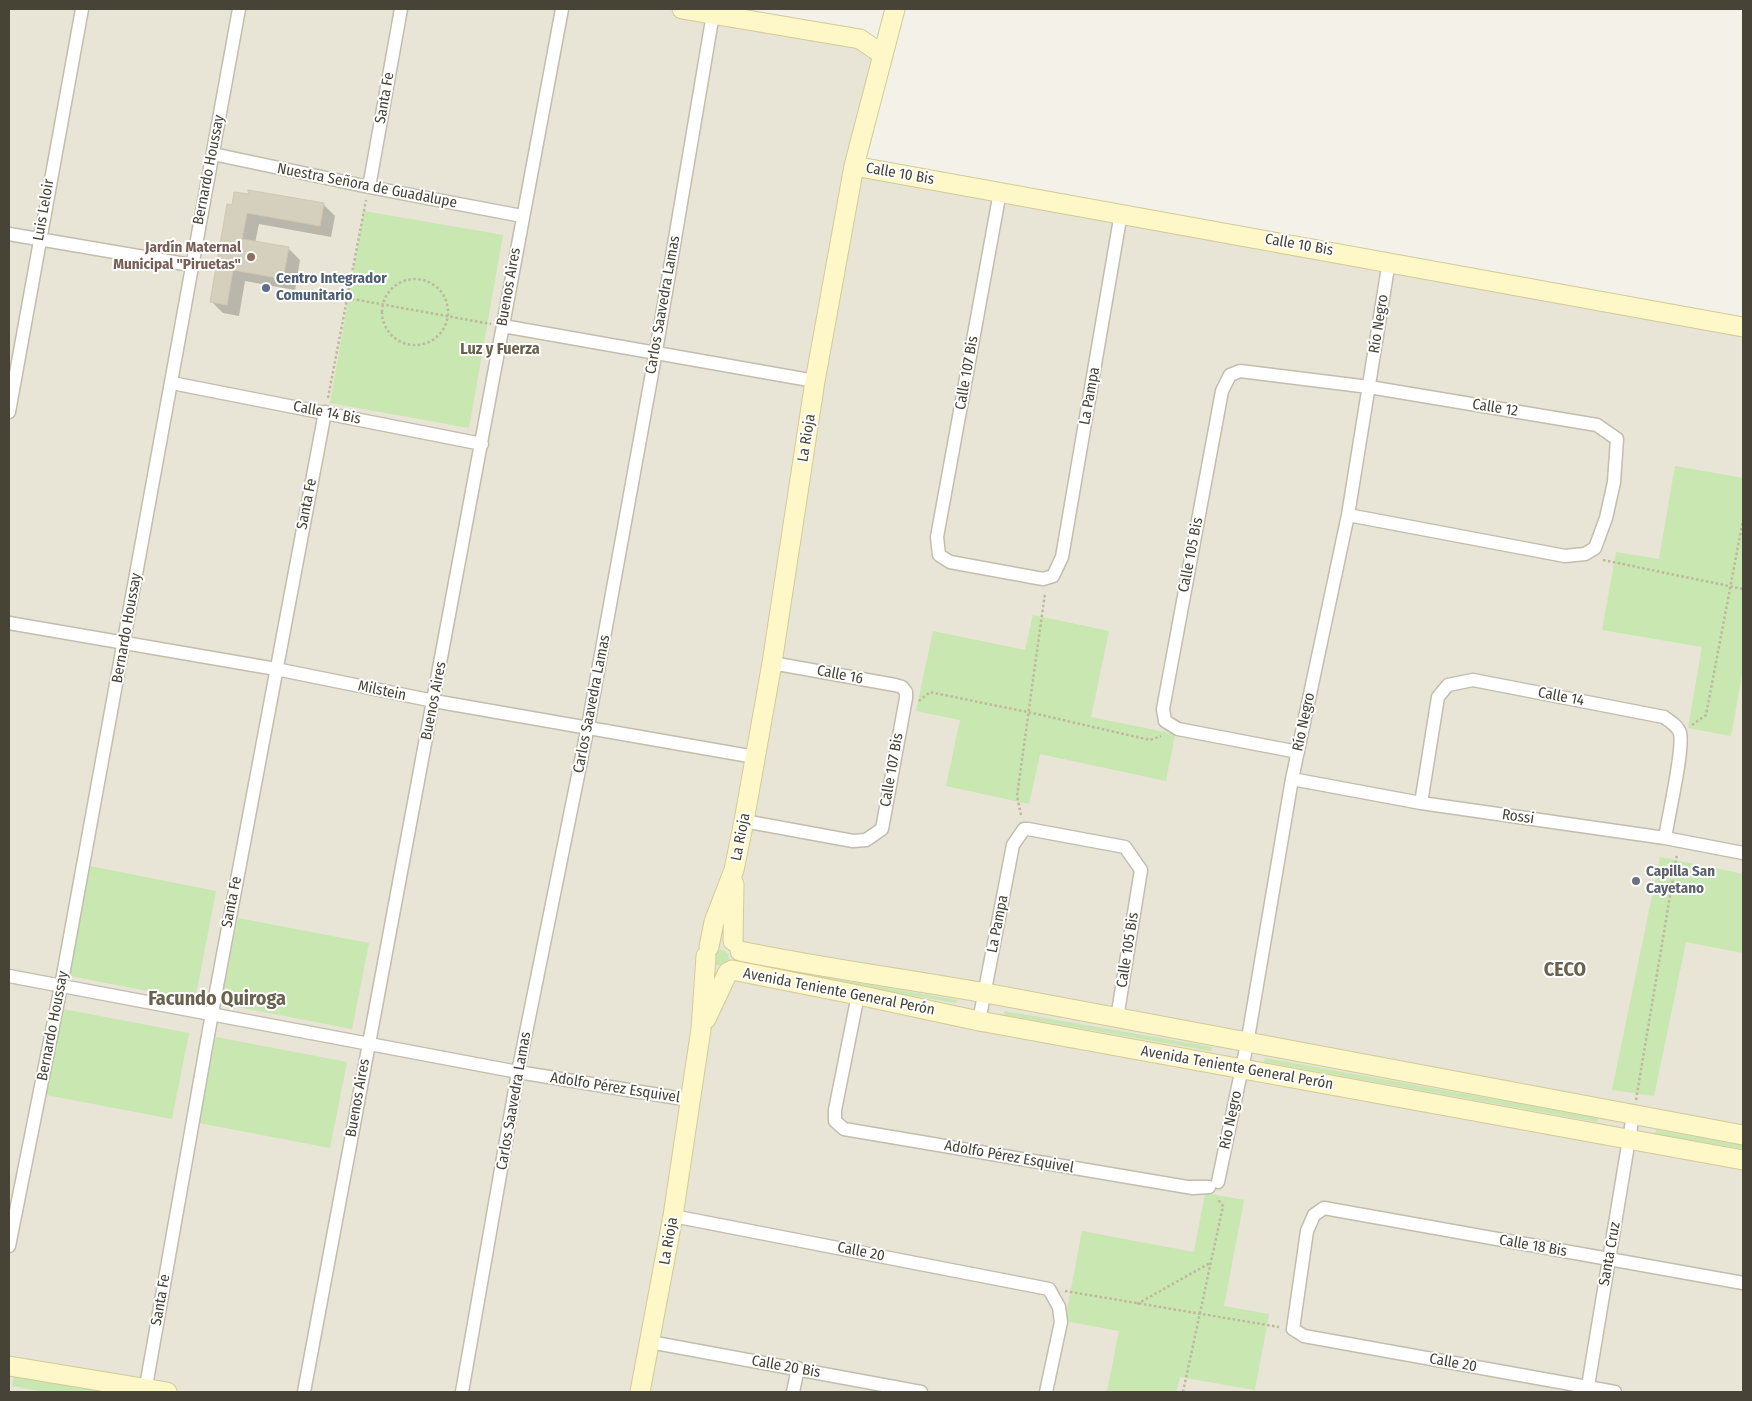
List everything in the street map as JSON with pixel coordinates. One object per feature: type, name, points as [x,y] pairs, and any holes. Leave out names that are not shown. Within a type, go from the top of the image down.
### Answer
[{"type":"main road","points":[[682,9],[860,39],[883,55]]},
{"type":"main road","name":"La Rioja","points":[[640,1392],[673,1216],[701,1029],[707,952],[714,922],[734,870],[744,821],[772,662],[816,381],[854,166],[895,9]]},
{"type":"main road","name":"Calle 10 Bis","points":[[854,166],[1389,261],[1743,327]]},
{"type":"main road","name":"La Rioja","points":[[734,870],[736,946]]},
{"type":"main road","points":[[722,939],[736,946],[739,962],[730,971],[713,969],[707,952],[712,943],[722,939]]},
{"type":"main road","name":"Avenida Teniente General Perón","points":[[736,946],[789,961],[984,993],[1247,1044],[1743,1135]]},
{"type":"main road","name":"La Rioja","points":[[701,1029],[730,971]]},
{"type":"main road","name":"Avenida Teniente General Perón","points":[[730,971],[858,995],[979,1021],[1743,1160]]},
{"type":"main road","points":[[9,1370],[167,1392]]},
{"type":"street","name":"Luis Leloir","points":[[9,412],[82,9]]},
{"type":"street","name":"Bernardo Houssay","points":[[9,1246],[62,986],[172,383],[191,265],[239,9]]},
{"type":"street","name":"Santa Fe","points":[[369,187],[401,9]]},
{"type":"street","name":"Buenos Aires","points":[[304,1392],[562,9]]},
{"type":"street","name":"Carlos Saavedra Lamas","points":[[462,1392],[518,1072],[588,726],[656,351],[713,14]]},
{"type":"street","name":"Nuestra Señora de Guadalupe","points":[[213,154],[369,187],[522,216]]},
{"type":"street","name":"Calle 107 Bis","points":[[1000,192],[937,537],[939,555],[950,562],[1048,578]]},
{"type":"street","name":"La Pampa","points":[[1048,578],[1062,557],[1121,213]]},
{"type":"street","points":[[9,234],[191,265]]},
{"type":"street","name":"Río Negro","points":[[1214,1184],[1242,1069],[1292,779],[1348,515],[1389,261]]},
{"type":"street","points":[[503,326],[656,351],[816,381]]},
{"type":"street","name":"Calle 12","points":[[1230,375],[1240,371],[1369,387],[1598,425],[1617,439],[1614,482],[1606,518],[1595,548],[1585,554]]},
{"type":"street","name":"Calle 105 Bis","points":[[1178,729],[1165,721],[1163,709],[1222,391],[1230,375]]},
{"type":"street","name":"Calle 14 Bis","points":[[172,383],[482,444]]},
{"type":"street","name":"Santa Fe","points":[[145,1390],[212,1013],[325,412]]},
{"type":"street","points":[[1348,515],[1565,556],[1585,554]]},
{"type":"street","name":"Milstein","points":[[9,623],[276,669],[434,702],[588,726],[755,757]]},
{"type":"street","name":"Calle 16","points":[[772,662],[895,685],[902,687],[906,695]]},
{"type":"street","name":"Calle 14","points":[[1421,803],[1438,697],[1448,685],[1473,680],[1664,717],[1672,722],[1680,733]]},
{"type":"street","name":"Calle 107 Bis","points":[[744,821],[853,841],[866,840],[882,829],[906,695]]},
{"type":"street","points":[[1178,729],[1298,752]]},
{"type":"street","points":[[1665,838],[1680,754],[1680,733]]},
{"type":"street","name":"Rossi","points":[[1292,779],[1421,803],[1665,838],[1743,854]]},
{"type":"street","name":"La Pampa","points":[[979,1021],[1013,845],[1024,830]]},
{"type":"street","name":"Calle 105 Bis","points":[[1024,830],[1125,847],[1141,870],[1117,1018]]},
{"type":"street","name":"Adolfo Pérez Esquivel","points":[[9,976],[518,1072],[690,1100]]},
{"type":"street","name":"Adolfo Pérez Esquivel","points":[[858,995],[835,1122],[844,1129],[1186,1187],[1214,1184]]},
{"type":"street","name":"Santa Cruz","points":[[1587,1390],[1633,1115]]},
{"type":"street","name":"Calle 18 Bis","points":[[1293,1329],[1307,1231],[1314,1215],[1324,1208],[1743,1283]]},
{"type":"street","name":"Calle 20","points":[[673,1216],[1049,1288]]},
{"type":"street","points":[[1046,1392],[1061,1322],[1059,1307],[1049,1288]]},
{"type":"street","name":"Calle 20","points":[[1293,1329],[1304,1336],[1587,1390],[1615,1392]]},
{"type":"street","name":"Calle 20 Bis","points":[[650,1342],[921,1392]]},
{"type":"street","points":[[793,1392],[798,1368]]},
{"type":"path","points":[[325,412],[369,187]]},
{"type":"path","points":[[413,278],[425,280],[435,285],[443,294],[449,316],[440,335],[431,342],[411,346],[392,337],[385,328],[382,318],[382,306],[385,296],[392,287],[402,281],[413,278]]},
{"type":"path","points":[[347,298],[382,306],[503,326]]},
{"type":"path","points":[[1680,733],[1706,715],[1743,520]]},
{"type":"path","points":[[1585,554],[1616,563],[1743,589]]},
{"type":"path","points":[[1024,830],[1017,796],[1048,578]]},
{"type":"path","points":[[906,695],[920,701],[930,692],[1150,740],[1178,729]]},
{"type":"path","points":[[1633,1115],[1679,842]]},
{"type":"path","points":[[1183,1392],[1223,1206],[1214,1184]]},
{"type":"path","points":[[1137,1304],[1210,1263]]},
{"type":"path","points":[[1049,1288],[1293,1329]]},
{"type":"shaded area","points":[[9,9],[682,9],[860,39],[883,55],[854,166],[1743,327],[1743,1392],[9,1392]]},
{"type":"green space","points":[[364,211],[503,235],[469,428],[330,403]]},
{"type":"green space","points":[[1675,466],[1743,478],[1743,669],[1731,736],[1688,728],[1702,647],[1602,630],[1616,552],[1659,559]]},
{"type":"green space","points":[[1033,615],[1109,631],[1091,717],[1175,734],[1166,781],[1040,754],[1029,804],[946,786],[960,720],[916,711],[933,631],[1025,650]]},
{"type":"green space","points":[[1660,857],[1743,874],[1743,953],[1686,942],[1654,1096],[1612,1090]]},
{"type":"green space","points":[[85,865],[216,891],[195,1000],[64,975]]},
{"type":"green space","points":[[238,918],[369,943],[352,1029],[221,1004]]},
{"type":"green space","points":[[718,950],[724,950],[729,955],[727,964],[718,966],[713,961],[713,955]]},
{"type":"green space","points":[[750,964],[957,1000],[956,1003],[749,968]]},
{"type":"green space","points":[[58,1008],[189,1033],[172,1119],[41,1094]]},
{"type":"green space","points":[[1005,1011],[1212,1047],[1211,1051],[1004,1015]]},
{"type":"green space","points":[[216,1037],[347,1062],[330,1148],[199,1123]]},
{"type":"green space","points":[[1265,1058],[1598,1118],[1597,1122],[1264,1062]]},
{"type":"green space","points":[[1656,1130],[1743,1145],[1743,1149],[1655,1134]]},
{"type":"green space","points":[[1205,1193],[1244,1200],[1224,1306],[1269,1314],[1255,1390],[1180,1377],[1176,1392],[1107,1392],[1119,1331],[1065,1321],[1082,1231],[1194,1252]]},
{"type":"green space","points":[[14,1375],[105,1392],[45,1392],[12,1386]]},
{"type":"building","points":[[248,190],[324,203],[320,226],[247,213],[242,239],[289,247],[283,279],[233,270],[227,305],[210,302],[227,204],[232,205],[234,192],[249,194]]},
{"type":"place","name":"Jardín Maternal Municipal \"Piruetas\"","points":[[251,257]]},
{"type":"place","name":"Centro Integrador Comunitario","points":[[266,288]]},
{"type":"place","name":"Capilla San Cayetano","points":[[1636,881]]},
{"type":"district","name":"Luz y Fuerza","points":[[500,350]]},
{"type":"district","name":"CECO","points":[[1565,970]]},
{"type":"district","name":"Facundo Quiroga","points":[[217,999]]}]
